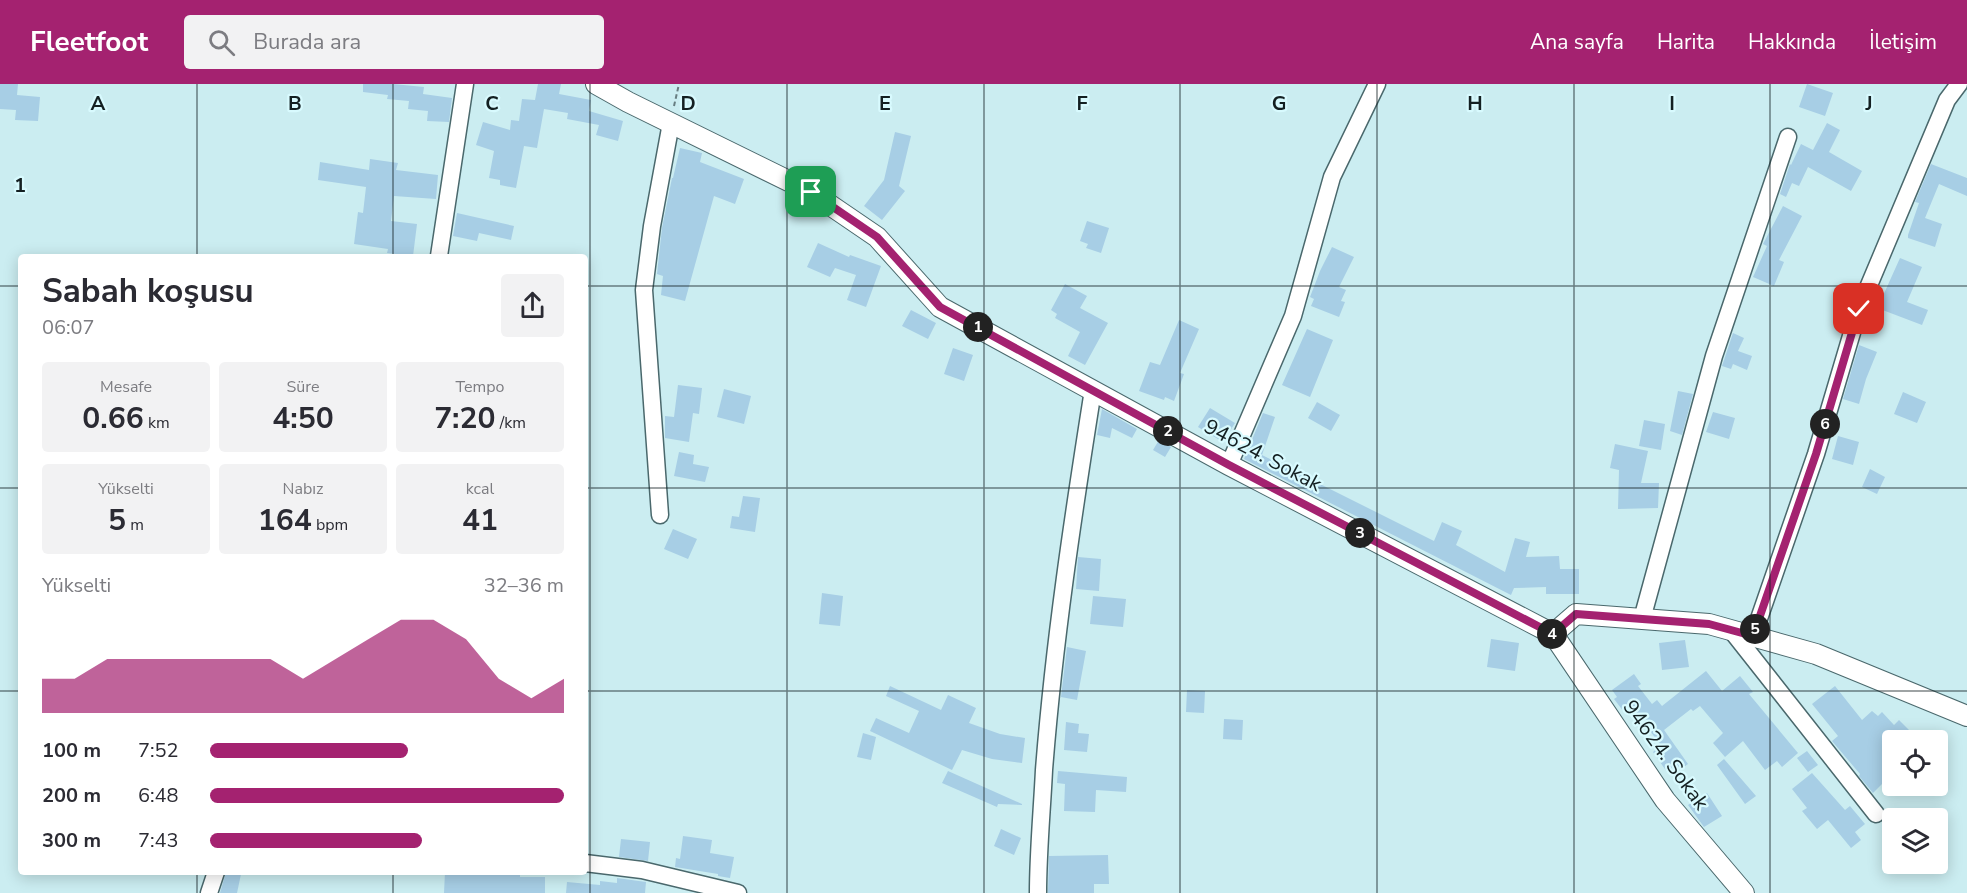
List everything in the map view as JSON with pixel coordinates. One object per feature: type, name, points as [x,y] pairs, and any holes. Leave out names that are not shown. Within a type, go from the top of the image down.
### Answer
[{"type":"street","points":[[438,254],[465,84]]},
{"type":"street","name":"94624. Sokak","points":[[596,84],[811,192],[877,237],[940,307],[1229,465],[1553,634],[1665,800],[1744,893]]},
{"type":"street","points":[[1229,465],[1293,316],[1332,177],[1377,84]]},
{"type":"street","points":[[1753,636],[1816,454],[1859,309],[1947,100],[1959,84]]},
{"type":"street","points":[[660,515],[644,290],[652,226],[670,123]]},
{"type":"street","points":[[1642,619],[1714,356],[1788,137]]},
{"type":"street","points":[[1038,893],[1038,857],[1051,682],[1069,540],[1093,390]]},
{"type":"street","points":[[1553,634],[1576,614],[1709,624],[1816,654],[1967,716]]},
{"type":"street","points":[[1731,630],[1876,814]]},
{"type":"street","points":[[588,863],[642,870],[738,893]]},
{"type":"street","points":[[208,893],[215,875]]},
{"type":"path","points":[[670,123],[679,84]]},
{"type":"building","points":[[0,84],[18,84],[17,95],[40,97],[38,121],[15,120],[16,110],[0,109]]},
{"type":"building","points":[[363,84],[424,87],[423,94],[452,98],[449,122],[427,121],[428,111],[408,109],[409,101],[387,99],[388,95],[363,92]]},
{"type":"building","points":[[538,84],[561,84],[559,94],[591,100],[589,111],[623,121],[618,141],[596,135],[599,125],[567,119],[568,113],[544,109],[537,148],[524,146],[516,188],[500,185],[500,180],[489,178],[494,151],[476,145],[483,122],[510,130],[511,120],[519,121],[522,99],[535,100]]},
{"type":"building","points":[[1807,84],[1833,93],[1825,116],[1799,107]]},
{"type":"building","points":[[1827,123],[1840,130],[1829,152],[1862,171],[1851,191],[1808,167],[1799,186],[1792,183],[1786,197],[1780,194],[1790,164],[1801,144],[1813,150]]},
{"type":"building","points":[[895,132],[911,136],[899,186],[905,191],[882,220],[864,206],[884,180]]},
{"type":"building","points":[[680,148],[702,153],[700,162],[744,179],[735,204],[714,196],[685,301],[661,295],[663,276],[657,274],[662,228]]},
{"type":"building","points":[[370,159],[398,163],[396,170],[438,175],[436,199],[394,196],[391,221],[417,224],[413,254],[387,253],[388,249],[354,244],[358,212],[363,213],[366,187],[318,180],[320,162],[369,170]]},
{"type":"building","points":[[1931,164],[1967,178],[1967,196],[1939,184],[1925,218],[1942,224],[1935,247],[1908,238],[1919,203],[1915,202]]},
{"type":"building","points":[[1783,206],[1802,216],[1779,260],[1784,262],[1774,286],[1753,277],[1767,246],[1763,244]]},
{"type":"building","points":[[457,213],[514,226],[511,240],[479,233],[477,241],[453,236]]},
{"type":"building","points":[[1087,221],[1109,228],[1101,253],[1086,248],[1088,244],[1080,241]]},
{"type":"building","points":[[818,243],[849,257],[850,255],[881,266],[866,307],[847,300],[856,275],[835,268],[830,277],[807,267]]},
{"type":"building","points":[[1332,247],[1354,257],[1339,287],[1346,290],[1341,301],[1345,302],[1339,317],[1311,306],[1314,299],[1310,297]]},
{"type":"building","points":[[1900,258],[1922,267],[1907,302],[1928,310],[1922,325],[1872,306],[1876,296],[1882,298]]},
{"type":"building","points":[[1065,284],[1087,296],[1080,308],[1108,323],[1085,365],[1068,356],[1080,332],[1055,318],[1057,314],[1051,310]]},
{"type":"building","points":[[911,310],[936,323],[928,339],[902,326]]},
{"type":"building","points":[[1179,320],[1199,329],[1180,373],[1184,374],[1174,401],[1139,391],[1150,362],[1160,365]]},
{"type":"building","points":[[1307,329],[1333,340],[1310,397],[1282,385]]},
{"type":"building","points":[[1733,333],[1744,338],[1738,351],[1752,356],[1747,370],[1733,364],[1731,369],[1722,366]]},
{"type":"building","points":[[1859,345],[1877,352],[1859,404],[1843,399]]},
{"type":"building","points":[[953,348],[973,355],[964,381],[944,374]]},
{"type":"building","points":[[678,385],[702,388],[699,414],[693,413],[689,442],[665,438],[665,416],[674,417]]},
{"type":"building","points":[[724,389],[751,396],[744,424],[717,417]]},
{"type":"building","points":[[1678,391],[1693,394],[1682,435],[1670,431]]},
{"type":"building","points":[[1903,392],[1926,402],[1917,423],[1894,414]]},
{"type":"building","points":[[1317,402],[1340,415],[1331,431],[1308,418]]},
{"type":"building","points":[[1210,408],[1235,423],[1223,442],[1198,427]]},
{"type":"building","points":[[1102,409],[1137,429],[1132,438],[1112,428],[1110,438],[1097,435]]},
{"type":"building","points":[[1713,412],[1735,418],[1729,439],[1706,432]]},
{"type":"building","points":[[1263,413],[1275,417],[1262,455],[1434,541],[1442,522],[1462,531],[1456,545],[1505,572],[1515,538],[1530,542],[1526,557],[1559,556],[1560,569],[1579,569],[1579,594],[1546,594],[1546,587],[1514,588],[1511,595],[1244,459]]},
{"type":"building","points":[[1644,420],[1665,424],[1661,450],[1639,446]]},
{"type":"building","points":[[1838,436],[1859,442],[1853,465],[1832,459]]},
{"type":"building","points":[[1159,440],[1171,447],[1165,457],[1153,450]]},
{"type":"building","points":[[1615,444],[1648,451],[1641,483],[1659,483],[1658,508],[1618,509],[1619,470],[1610,468]]},
{"type":"building","points":[[679,452],[694,455],[693,464],[709,467],[705,482],[674,476]]},
{"type":"building","points":[[1870,469],[1885,477],[1877,494],[1862,487]]},
{"type":"building","points":[[743,496],[760,498],[755,532],[730,528],[732,516],[739,517]]},
{"type":"building","points":[[673,529],[697,539],[688,559],[664,549]]},
{"type":"building","points":[[1078,557],[1101,559],[1099,591],[1076,589]]},
{"type":"building","points":[[822,593],[843,596],[840,626],[819,624]]},
{"type":"building","points":[[1093,596],[1126,599],[1123,627],[1090,624]]},
{"type":"building","points":[[1491,639],[1519,643],[1515,671],[1487,667]]},
{"type":"building","points":[[1685,640],[1689,667],[1662,670],[1659,643]]},
{"type":"building","points":[[1067,647],[1086,651],[1077,700],[1061,697]]},
{"type":"building","points":[[1706,671],[1722,691],[1740,676],[1753,692],[1749,694],[1798,753],[1782,767],[1777,761],[1765,770],[1743,741],[1725,757],[1713,743],[1723,733],[1700,706],[1693,711],[1691,709],[1664,730],[1688,764],[1681,769],[1677,765],[1667,772],[1653,752],[1661,745],[1631,707],[1624,712],[1614,699],[1617,697],[1612,690],[1634,674],[1641,684],[1638,686],[1652,704],[1657,700],[1662,706]]},
{"type":"building","points":[[890,686],[941,710],[948,695],[976,708],[969,723],[1000,734],[1025,738],[1022,763],[992,759],[962,750],[952,770],[870,731],[876,718],[909,733],[919,711],[886,696]]},
{"type":"building","points":[[1835,686],[1862,720],[1872,711],[1878,716],[1882,712],[1894,725],[1899,720],[1909,730],[1882,730],[1882,784],[1873,793],[1832,741],[1838,736],[1812,704]]},
{"type":"building","points":[[1187,690],[1205,691],[1204,713],[1186,712]]},
{"type":"building","points":[[1224,719],[1243,720],[1242,740],[1223,739]]},
{"type":"building","points":[[1066,722],[1079,724],[1078,733],[1089,734],[1087,752],[1064,750]]},
{"type":"building","points":[[863,733],[876,737],[871,760],[857,757]]},
{"type":"building","points":[[1807,751],[1818,765],[1808,772],[1797,758]]},
{"type":"building","points":[[1724,759],[1756,796],[1745,804],[1717,765]]},
{"type":"building","points":[[948,771],[1022,805],[998,804],[997,807],[942,783]]},
{"type":"building","points":[[1058,771],[1127,777],[1126,792],[1096,790],[1095,812],[1064,811],[1065,784],[1057,783]]},
{"type":"building","points":[[1812,773],[1845,810],[1850,806],[1865,824],[1855,832],[1861,840],[1851,848],[1828,820],[1817,829],[1802,811],[1807,808],[1792,789]]},
{"type":"building","points":[[1707,793],[1722,816],[1704,827],[1688,805]]},
{"type":"building","points":[[1001,829],[1021,838],[1014,855],[994,846]]},
{"type":"building","points":[[683,836],[712,840],[710,853],[734,857],[730,878],[675,867],[676,858],[680,859]]},
{"type":"building","points":[[621,839],[650,842],[648,861],[619,857]]},
{"type":"building","points":[[1108,855],[1109,884],[1094,884],[1094,893],[1048,893],[1049,856]]},
{"type":"building","points":[[225,875],[241,875],[237,893],[220,893]]},
{"type":"building","points":[[445,875],[545,877],[545,893],[444,893]]},
{"type":"building","points":[[617,878],[646,882],[645,893],[566,893],[567,882],[600,885],[600,881],[617,883]]},
{"type":"route","points":[[811,192],[877,237],[940,307],[1229,465],[1553,634],[1576,614],[1709,624],[1753,636],[1816,454],[1859,309]]}]
